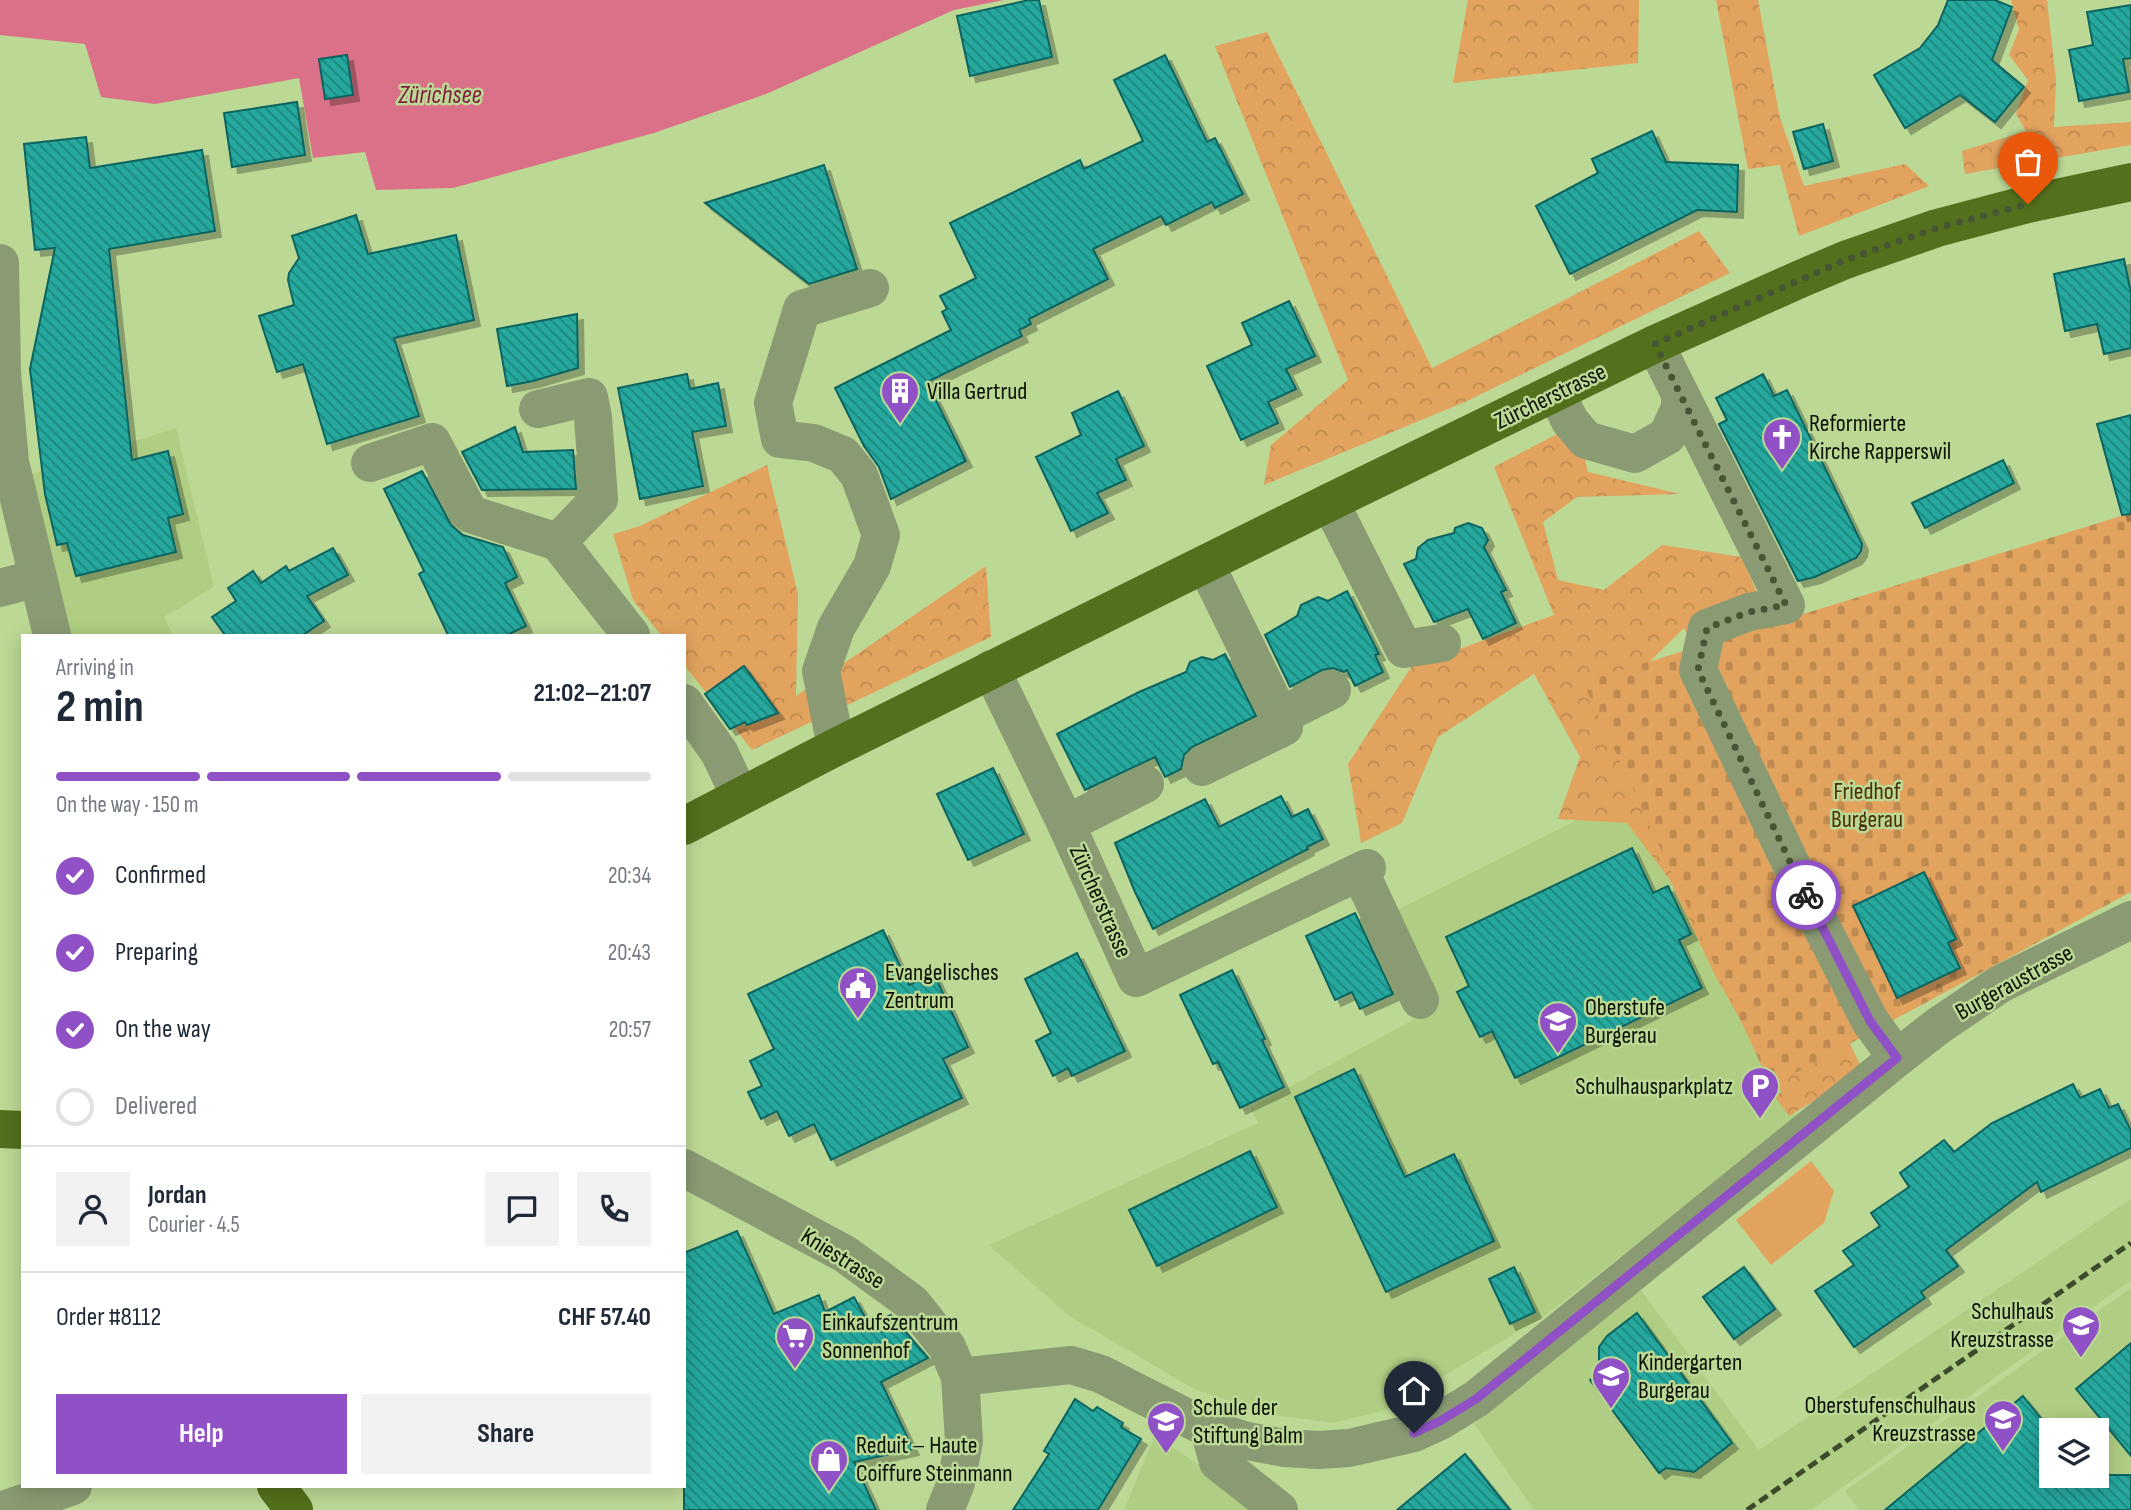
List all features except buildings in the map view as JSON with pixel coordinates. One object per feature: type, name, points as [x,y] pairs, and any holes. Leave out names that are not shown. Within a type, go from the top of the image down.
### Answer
[{"type":"main road","name":"Zürcherstrasse","points":[[686,825],[991,669],[1330,502],[1655,344],[1833,265],[1937,228],[2015,207],[2129,189]]},
{"type":"main road","points":[[0,1129],[21,1130]]},
{"type":"main road","points":[[278,1488],[294,1510]]},
{"type":"street","points":[[0,262],[2,373],[10,462],[52,634]]},
{"type":"street","points":[[836,747],[821,671],[836,628],[872,566],[881,535],[859,475],[843,455],[814,443],[780,439],[774,403],[802,309],[870,288]]},
{"type":"street","points":[[1655,344],[1786,605],[1749,612],[1707,628],[1698,670],[1815,914],[1870,1021],[1897,1058]]},
{"type":"street","points":[[1556,393],[1570,421],[1586,440],[1635,454],[1667,436],[1680,408],[1680,394]]},
{"type":"street","points":[[538,409],[589,397],[593,417],[599,499],[558,542]]},
{"type":"street","points":[[370,463],[432,442],[470,514],[558,542],[630,634]]},
{"type":"street","points":[[1330,502],[1404,649],[1442,643]]},
{"type":"street","points":[[1202,767],[1284,727],[1206,565]]},
{"type":"street","points":[[0,587],[38,578]]},
{"type":"street","name":"Zürcherstrasse","points":[[991,669],[1136,978],[1363,870],[1420,1000]]},
{"type":"street","points":[[1280,716],[1332,690]]},
{"type":"street","points":[[686,706],[719,752],[740,796]]},
{"type":"street","points":[[1066,824],[1146,784]]},
{"type":"street","name":"Burgeraustrasse","points":[[960,1377],[1071,1365],[1101,1374],[1209,1429],[1247,1441],[1285,1448],[1349,1448],[1414,1433],[1476,1399],[1954,1014],[2000,984],[2131,920]]},
{"type":"street","name":"Kniestrasse","points":[[686,1169],[845,1254],[912,1303],[947,1347],[960,1377],[964,1441],[956,1483],[945,1510]]},
{"type":"street","points":[[1209,1429],[1218,1462],[1279,1510]]},
{"type":"street","points":[[3,1510],[67,1488]]},
{"type":"shaded area","points":[[176,428],[214,587],[164,617],[172,634],[61,634],[22,477]]},
{"type":"shaded area","name":"Oberstufe Burgerau","points":[[1649,784],[1797,1118],[1543,1317],[1386,1410],[1334,1423],[1267,1414],[1194,1389],[1068,1315],[989,1245],[1258,1123],[1250,1108],[1439,1006],[1395,911]]},
{"type":"shaded area","points":[[2131,1199],[2131,1280],[1811,1510],[1534,1510],[1474,1424],[1511,1396],[1638,1286],[1759,1450]]},
{"type":"shaded area","name":"Schulhaus Kreuzstrasse","points":[[2131,1288],[2131,1510],[1859,1510],[1845,1491]]},
{"type":"shaded area","name":"Schule der Stiftung Balm","points":[[1155,1435],[1215,1476],[1256,1510],[1124,1510]]},
{"type":"green space","points":[[1468,0],[1639,0],[1638,63],[1453,83]]},
{"type":"green space","points":[[1716,0],[1758,0],[1780,118],[1804,186],[1905,164],[1929,186],[1799,236],[1780,165],[1748,169]]},
{"type":"green space","points":[[2011,0],[2047,0],[2056,80],[2054,127],[2131,122],[2131,145],[1965,174],[1962,151],[2026,131],[2016,114],[2028,80],[2009,55],[2019,29]]},
{"type":"green space","points":[[1267,32],[1432,368],[1699,231],[1730,273],[1465,402],[1264,485],[1271,445],[1348,380],[1215,46]]},
{"type":"green space","points":[[1576,424],[1588,472],[1680,494],[1577,497],[1543,522],[1558,580],[1604,590],[1662,545],[1742,557],[1791,674],[1731,711],[1684,628],[1617,694],[1800,939],[1863,1071],[1789,1116],[1773,1094],[1782,1093],[1715,975],[1670,880],[1627,823],[1558,819],[1580,757],[1534,674],[1438,737],[1402,823],[1361,843],[1348,764],[1412,666],[1554,615],[1494,467]]},
{"type":"green space","points":[[767,465],[798,594],[796,696],[986,566],[991,637],[752,750],[686,668],[686,634],[660,634],[633,600],[613,534],[640,526]]},
{"type":"green space","name":"Friedhof Burgerau","points":[[2131,513],[2131,892],[1771,1086],[1583,682]]},
{"type":"green space","points":[[1811,1161],[1834,1191],[1824,1223],[1771,1265],[1736,1220]]},
{"type":"water","name":"Zürichsee","points":[[0,0],[1004,0],[954,10],[766,94],[654,133],[453,188],[376,190],[365,152],[313,158],[299,78],[155,104],[101,97],[85,44],[0,35]]},
{"type":"railway","points":[[1747,1510],[2131,1243]]},
{"type":"way so far","points":[[1806,895],[1698,670],[1707,628],[1749,612],[1786,605],[1655,344],[1845,260],[1937,228],[2028,204]]},
{"type":"place","name":"Villa Gertrud","points":[[900,425]]},
{"type":"place","name":"Reformierte Kirche Rapperswil","points":[[1782,471]]},
{"type":"place","name":"Evangelisches Zentrum","points":[[858,1020]]},
{"type":"place","name":"Oberstufe Burgerau","points":[[1558,1055]]},
{"type":"place","name":"Schulhausparkplatz","points":[[1760,1120]]},
{"type":"place","name":"Schulhaus Kreuzstrasse","points":[[2081,1359]]},
{"type":"place","name":"Einkaufszentrum Sonnenhof","points":[[795,1370]]},
{"type":"place","name":"Kindergarten Burgerau","points":[[1611,1410]]},
{"type":"place","name":"Oberstufenschulhaus Kreuzstrasse","points":[[2003,1453]]},
{"type":"place","name":"Schule der Stiftung Balm","points":[[1166,1455]]},
{"type":"place","name":"Reduit – Haute Coiffure Steinmann","points":[[829,1493]]},
{"type":"route","points":[[1414,1433],[1476,1399],[1897,1058],[1884,1044],[1870,1021],[1806,895]]}]
